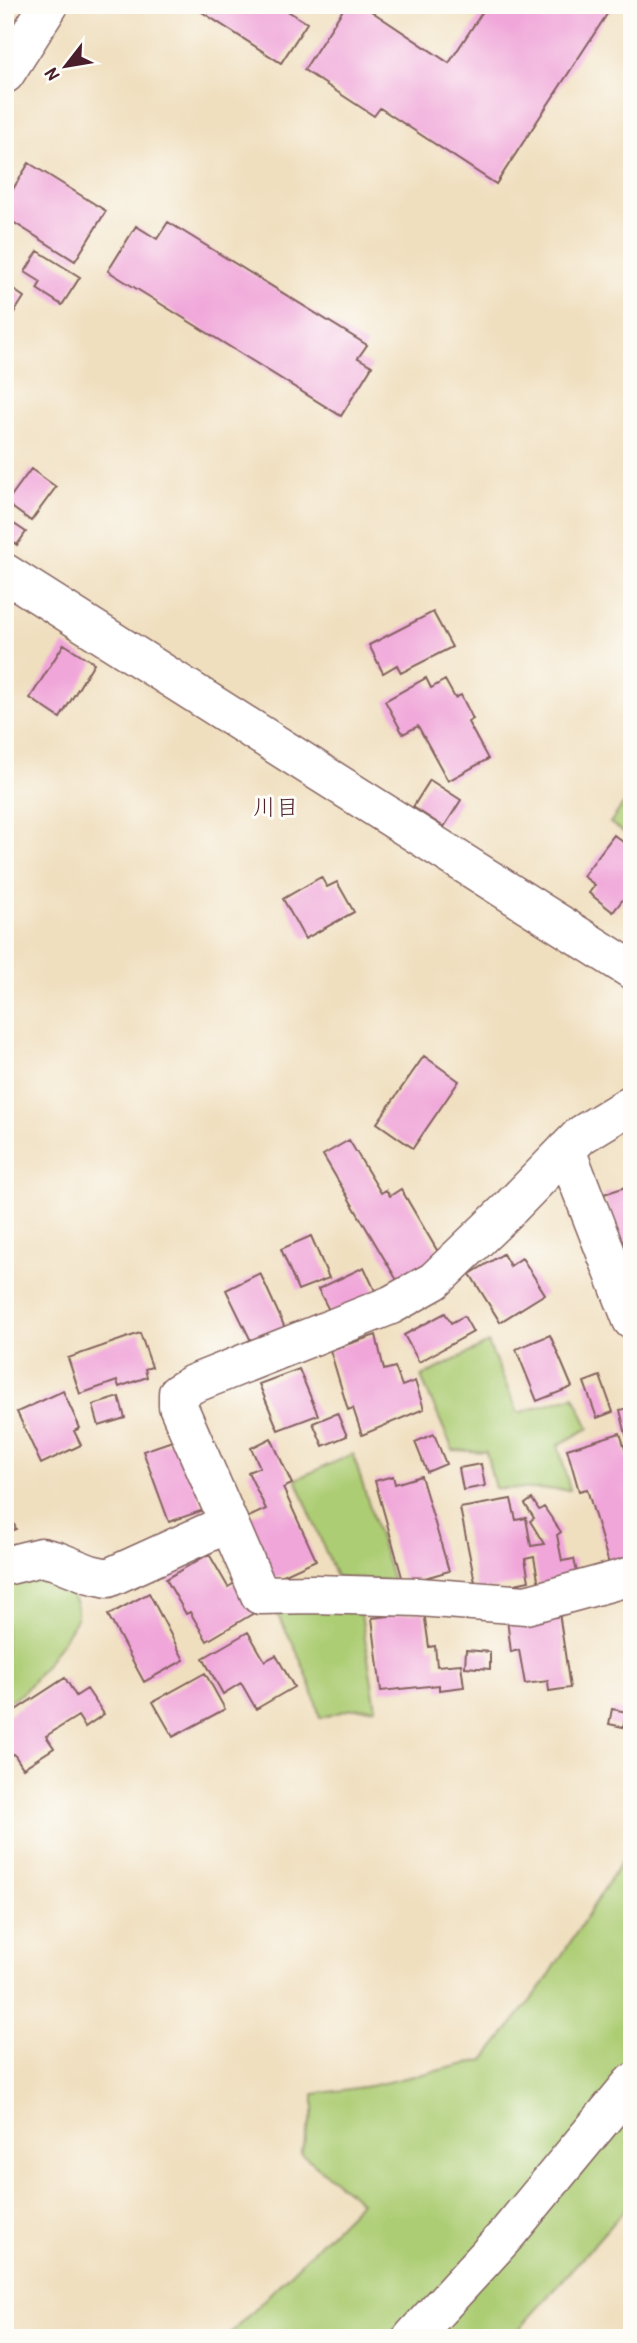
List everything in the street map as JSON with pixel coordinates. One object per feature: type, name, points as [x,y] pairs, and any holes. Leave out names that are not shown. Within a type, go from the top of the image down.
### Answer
[{"type":"street","points":[[5,74],[49,5]]},
{"type":"street","points":[[5,573],[632,970]]},
{"type":"street","points":[[632,1104],[581,1135],[434,1281],[391,1306],[193,1384],[178,1393],[178,1406],[260,1595],[406,1597],[526,1605],[632,1576]]},
{"type":"street","points":[[566,1150],[632,1320]]},
{"type":"street","points":[[5,1566],[41,1557],[108,1578],[229,1523]]},
{"type":"street","points":[[412,2338],[508,2233],[632,2083]]},
{"type":"green space","points":[[632,792],[632,838],[610,823]]},
{"type":"green space","points":[[488,1343],[518,1413],[574,1396],[589,1428],[558,1445],[570,1490],[495,1488],[486,1452],[453,1450],[421,1377]]},
{"type":"green space","points":[[353,1454],[393,1581],[336,1577],[296,1479]]},
{"type":"green space","points":[[43,1579],[55,1583],[71,1595],[75,1601],[77,1615],[62,1641],[29,1686],[5,1703],[5,1585]]},
{"type":"green space","points":[[273,1607],[360,1608],[376,1708],[351,1709],[320,1718],[301,1661]]},
{"type":"green space","points":[[632,1845],[632,2201],[511,2338],[226,2338],[361,2202],[301,2153],[314,2110],[314,2094],[370,2086],[484,2060],[543,1985]]},
{"type":"building","points":[[191,5],[284,5],[283,8],[307,23],[281,63]]},
{"type":"building","points":[[346,5],[362,5],[449,63],[487,5],[613,5],[496,184],[380,108],[374,116],[304,70]]},
{"type":"building","points":[[29,163],[106,211],[75,261],[5,217],[5,202]]},
{"type":"building","points":[[168,222],[367,345],[358,358],[372,366],[341,416],[108,271],[136,226],[157,239]]},
{"type":"building","points":[[38,251],[80,277],[62,305],[37,289],[41,282],[25,272]]},
{"type":"building","points":[[5,284],[24,297],[5,327]]},
{"type":"building","points":[[31,469],[56,487],[31,521],[6,503]]},
{"type":"building","points":[[5,518],[26,532],[17,545],[5,536]]},
{"type":"building","points":[[433,612],[452,647],[401,673],[397,665],[383,673],[369,645]]},
{"type":"building","points":[[64,644],[94,663],[60,718],[30,698]]},
{"type":"building","points":[[426,678],[431,688],[445,680],[455,698],[461,695],[473,719],[468,722],[488,759],[448,781],[418,726],[403,734],[385,701]]},
{"type":"building","points":[[430,780],[461,800],[444,827],[413,807]]},
{"type":"building","points":[[614,835],[632,849],[632,903],[624,898],[613,912],[589,893],[595,885],[583,876]]},
{"type":"building","points":[[321,877],[327,887],[337,882],[354,912],[305,939],[283,899]]},
{"type":"building","points":[[424,1056],[459,1081],[413,1148],[377,1123]]},
{"type":"building","points":[[349,1140],[381,1193],[386,1190],[390,1196],[401,1189],[441,1257],[398,1282],[323,1155]]},
{"type":"building","points":[[632,1185],[632,1275],[628,1276],[604,1194]]},
{"type":"building","points":[[311,1236],[329,1278],[298,1290],[281,1249]]},
{"type":"building","points":[[503,1254],[510,1266],[522,1258],[545,1294],[500,1322],[470,1274]]},
{"type":"building","points":[[364,1267],[377,1295],[332,1316],[318,1289]]},
{"type":"building","points":[[260,1273],[286,1330],[253,1345],[226,1290]]},
{"type":"building","points":[[445,1313],[451,1323],[464,1316],[473,1332],[419,1362],[404,1335]]},
{"type":"building","points":[[140,1333],[152,1367],[145,1369],[147,1377],[119,1387],[117,1381],[80,1394],[68,1358]]},
{"type":"building","points":[[376,1335],[384,1370],[395,1367],[402,1386],[415,1381],[424,1409],[362,1435],[353,1408],[348,1410],[330,1350]]},
{"type":"building","points":[[550,1335],[572,1387],[537,1401],[516,1349]]},
{"type":"building","points":[[299,1369],[318,1415],[278,1430],[259,1384]]},
{"type":"building","points":[[600,1376],[613,1412],[597,1418],[584,1382]]},
{"type":"building","points":[[63,1391],[80,1428],[74,1431],[81,1445],[41,1464],[17,1412]]},
{"type":"building","points":[[119,1397],[125,1418],[99,1426],[93,1405]]},
{"type":"building","points":[[632,1407],[632,1434],[626,1435],[620,1410]]},
{"type":"building","points":[[337,1413],[347,1436],[323,1446],[313,1423]]},
{"type":"building","points":[[620,1433],[632,1471],[632,1557],[609,1564],[587,1489],[579,1491],[567,1449]]},
{"type":"building","points":[[434,1434],[446,1464],[427,1472],[415,1442]]},
{"type":"building","points":[[271,1438],[292,1484],[283,1488],[316,1560],[268,1582],[240,1521],[266,1509],[248,1472],[260,1467],[251,1448]]},
{"type":"building","points":[[178,1439],[204,1510],[169,1522],[143,1451]]},
{"type":"building","points":[[481,1464],[485,1486],[463,1490],[459,1468]]},
{"type":"building","points":[[393,1476],[395,1484],[421,1476],[449,1571],[404,1584],[375,1481]]},
{"type":"building","points":[[511,1499],[516,1520],[526,1518],[531,1546],[544,1544],[530,1521],[534,1518],[525,1504],[532,1499],[539,1510],[544,1507],[561,1532],[557,1535],[562,1561],[574,1559],[578,1577],[539,1585],[534,1557],[525,1559],[529,1581],[477,1592],[460,1508]]},
{"type":"building","points":[[5,1503],[16,1529],[5,1533]]},
{"type":"building","points":[[209,1554],[228,1587],[235,1583],[254,1613],[207,1641],[190,1612],[186,1614],[166,1579]]},
{"type":"building","points":[[149,1593],[184,1660],[144,1682],[108,1615]]},
{"type":"building","points":[[424,1612],[429,1647],[435,1646],[437,1666],[461,1664],[464,1687],[439,1690],[439,1685],[381,1691],[372,1618]]},
{"type":"building","points":[[559,1612],[570,1688],[549,1691],[548,1681],[525,1684],[519,1650],[511,1652],[507,1619]]},
{"type":"building","points":[[248,1632],[265,1661],[276,1655],[294,1687],[256,1709],[241,1683],[223,1694],[203,1658]]},
{"type":"building","points":[[466,1650],[490,1652],[490,1669],[465,1667]]},
{"type":"building","points":[[205,1673],[225,1709],[173,1737],[153,1702]]},
{"type":"building","points":[[65,1678],[76,1696],[87,1689],[104,1714],[85,1727],[78,1716],[46,1736],[54,1748],[23,1768],[14,1754],[9,1756],[5,1750],[5,1717]]},
{"type":"building","points":[[612,1709],[627,1712],[623,1727],[609,1724]]},
{"type":"district","name":"川目","points":[[276,806]]}]
